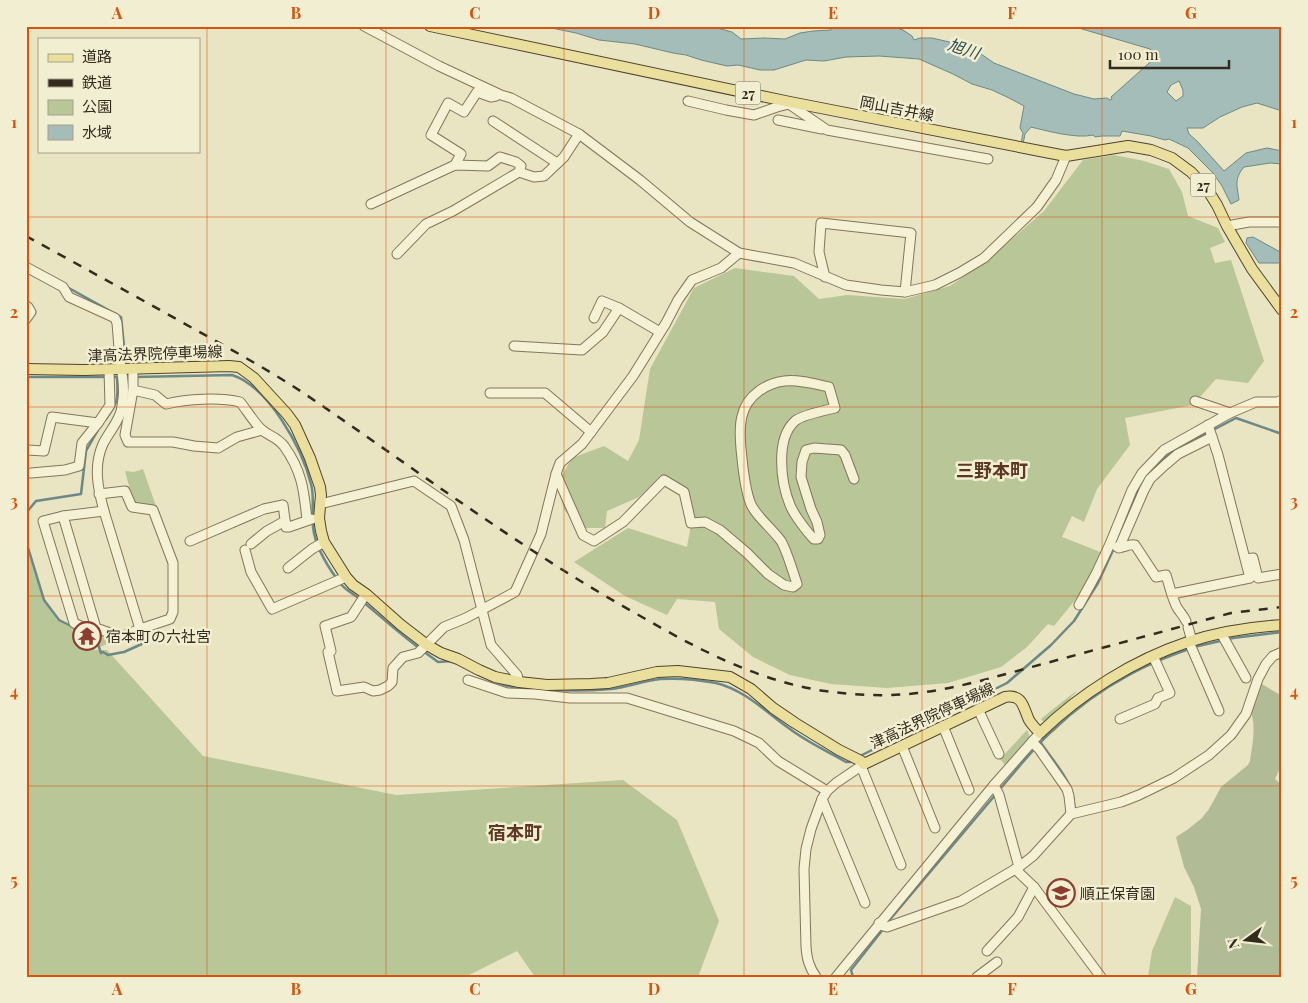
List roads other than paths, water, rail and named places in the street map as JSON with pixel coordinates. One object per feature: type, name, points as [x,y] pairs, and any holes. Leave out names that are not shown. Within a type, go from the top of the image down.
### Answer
[{"type":"main road","name":"岡山吉井線","points":[[430,26],[790,103],[1066,156],[1128,146],[1151,150],[1172,158],[1191,172],[1206,189],[1217,205],[1252,269],[1282,310]]},
{"type":"main road","name":"津高法界院停車場線","points":[[26,369],[122,377],[229,366],[239,367],[244,370],[272,396],[295,425],[310,458],[320,487],[320,504],[312,519],[321,531],[320,544],[332,556],[341,580],[353,585],[363,598],[401,625],[423,648],[458,659],[496,677],[529,687],[547,685],[609,688],[657,672],[678,671],[730,677],[751,688],[795,723],[859,762],[902,746],[1005,697],[1015,696],[1021,702],[1030,721],[1040,733]]},
{"type":"main road","points":[[1040,733],[1058,716],[1082,698],[1136,665],[1155,660],[1191,645],[1254,627],[1282,625]]},
{"type":"street","points":[[364,26],[439,66],[511,98],[579,134],[640,180],[690,222],[739,253],[794,263],[846,285],[905,292],[935,285],[959,273],[984,258],[1037,207],[1056,180],[1066,156]]},
{"type":"street","points":[[455,164],[461,154],[431,135],[448,103],[464,112],[477,92],[492,97],[501,95]]},
{"type":"street","points":[[688,101],[754,115],[790,103],[827,130]]},
{"type":"street","points":[[778,120],[988,159]]},
{"type":"street","points":[[493,121],[558,163]]},
{"type":"street","points":[[519,172],[534,177],[544,176],[564,157],[579,134]]},
{"type":"street","points":[[371,204],[455,164],[488,166],[500,157],[516,162],[521,166],[519,172],[453,211],[426,224],[397,254]]},
{"type":"street","points":[[1227,226],[1249,222],[1282,222]]},
{"type":"street","points":[[825,277],[820,252],[821,223],[911,233],[905,292]]},
{"type":"street","points":[[363,598],[351,617],[324,626],[331,651],[328,652],[337,691],[364,687],[380,690],[388,686],[392,682],[393,668],[403,657],[423,648],[444,627],[482,610],[515,592],[542,534],[560,463],[582,444],[632,376],[692,280],[707,272],[721,268],[739,253]]},
{"type":"street","points":[[26,267],[62,286],[69,297],[115,318],[118,323],[125,435],[128,442],[173,442],[218,448],[237,437],[262,430]]},
{"type":"street","points":[[594,318],[602,301],[619,308],[660,332]]},
{"type":"street","points":[[26,306],[31,312],[26,319]]},
{"type":"street","points":[[514,346],[582,350],[603,332],[619,308]]},
{"type":"street","points":[[31,473],[65,470],[79,466],[82,443],[110,404],[122,377]]},
{"type":"street","points":[[122,377],[155,395],[166,404],[182,400],[231,400],[240,402],[262,430],[273,436],[283,445],[301,476],[312,519],[286,527],[283,505],[264,509],[190,541]]},
{"type":"street","points":[[122,377],[124,396],[120,415],[104,442],[98,460],[97,477],[104,511],[140,629]]},
{"type":"street","points":[[556,474],[583,534],[594,541],[622,522],[664,480],[684,492],[690,523],[705,522],[720,530],[768,574],[784,585],[793,588],[797,584],[782,542],[750,502],[743,473],[740,437],[740,426],[746,403],[754,394],[766,386],[784,381],[803,382],[829,387],[835,408],[796,420],[788,430],[782,447],[782,476],[790,506],[808,534],[814,539],[818,539],[820,535],[801,477],[802,462],[806,450],[814,448],[841,450],[845,455],[854,479]]},
{"type":"street","points":[[490,393],[545,393],[591,432]]},
{"type":"street","points":[[1079,605],[1096,574],[1115,546],[1131,506],[1136,481],[1161,461],[1178,454],[1210,431],[1230,413],[1256,402],[1277,402],[1282,400]]},
{"type":"street","points":[[1195,401],[1230,413]]},
{"type":"street","points":[[27,450],[44,451],[52,418],[98,423]]},
{"type":"street","points":[[1172,594],[1250,578],[1210,431]]},
{"type":"street","points":[[320,504],[414,481],[451,506],[464,540],[491,645],[529,687]]},
{"type":"street","points":[[100,494],[125,491],[132,507],[153,510],[173,563],[173,612],[170,619],[121,637],[96,628],[74,624],[43,521],[63,516],[104,511]]},
{"type":"street","points":[[63,516],[96,628]]},
{"type":"street","points":[[285,521],[267,531],[248,547],[251,572],[272,609],[341,580]]},
{"type":"street","points":[[288,568],[320,544]]},
{"type":"street","points":[[1115,546],[1135,545],[1156,578],[1166,574],[1175,604],[1184,615],[1191,645],[1219,710]]},
{"type":"street","points":[[1246,559],[1253,558],[1258,578],[1282,574]]},
{"type":"street","points":[[1223,637],[1246,678]]},
{"type":"street","points":[[883,925],[960,900],[1018,870],[1034,856],[1073,813],[1139,796],[1174,778],[1209,755],[1231,735],[1246,714],[1258,679],[1266,664],[1273,656],[1282,652]]},
{"type":"street","points":[[1120,719],[1154,704],[1158,698],[1170,693],[1155,660]]},
{"type":"street","points":[[468,680],[507,693],[529,687],[577,698],[628,698],[734,731],[759,743],[778,761],[827,791]]},
{"type":"street","points":[[577,698],[609,688],[626,693],[628,698]]},
{"type":"street","points":[[978,709],[999,754]]},
{"type":"street","points":[[943,726],[969,790]]},
{"type":"street","points":[[836,977],[883,925],[1035,746],[1040,733]]},
{"type":"street","points":[[902,746],[934,828]]},
{"type":"street","points":[[1035,746],[1067,790],[1073,813]]},
{"type":"street","points":[[816,977],[809,967],[806,947],[804,869],[806,849],[822,799],[836,782],[859,762],[901,866]]},
{"type":"street","points":[[996,790],[1018,870],[1034,887],[1101,977]]},
{"type":"street","points":[[822,799],[865,902]]},
{"type":"street","points":[[987,951],[1018,917],[1034,887]]},
{"type":"street","points":[[977,977],[997,962]]},
{"type":"water","name":"旭川","points":[[542,26],[710,26],[732,32],[741,39],[785,39],[800,33],[831,30],[831,26],[891,26],[903,30],[912,36],[914,40],[932,38],[958,44],[981,54],[994,63],[1074,94],[1094,99],[1107,98],[1110,100],[1112,99],[1111,97],[1157,56],[1150,49],[1072,26],[1279,26],[1282,29],[1282,111],[1257,103],[1242,107],[1220,117],[1203,128],[1187,128],[1189,134],[1224,171],[1246,153],[1267,148],[1282,151],[1282,164],[1270,163],[1244,167],[1237,179],[1239,200],[1231,204],[1213,173],[1188,148],[1169,139],[1165,140],[1122,131],[1120,136],[1079,136],[1031,127],[1025,134],[1023,144],[1021,144],[1023,133],[1020,128],[1024,106],[992,90],[972,84],[919,59],[879,56],[846,57],[824,61],[806,60],[774,70],[760,70],[738,65],[727,66],[686,55],[635,44],[599,40]],"holes":[[[1179,81],[1183,90],[1183,96],[1176,101],[1167,92],[1171,85]]]},
{"type":"water","points":[[1253,237],[1282,253],[1282,263],[1259,263],[1246,243],[1247,238]]},
{"type":"waterway","points":[[67,287],[121,317],[126,366]]},
{"type":"waterway","points":[[135,377],[232,375],[246,382],[259,392],[282,420],[307,469],[312,489],[314,534],[325,561],[337,579]]},
{"type":"waterway","points":[[26,377],[120,377]]},
{"type":"waterway","points":[[106,419],[117,399],[117,377]]},
{"type":"waterway","points":[[1213,430],[1236,418],[1282,434]]},
{"type":"waterway","points":[[26,513],[36,501],[81,494],[86,451],[98,430]]},
{"type":"waterway","points":[[1123,527],[1139,487],[1152,469],[1178,448],[1208,432]]},
{"type":"waterway","points":[[26,541],[44,600],[59,620],[83,632],[94,633],[101,653],[103,652],[108,655],[124,652],[144,643]]},
{"type":"waterway","points":[[860,756],[1007,683],[1051,645],[1074,621],[1098,583],[1114,548]]},
{"type":"waterway","points":[[340,583],[419,648]]},
{"type":"waterway","points":[[1194,647],[1233,638],[1282,632]]},
{"type":"waterway","points":[[1000,789],[1044,738],[1088,701],[1136,671],[1189,649]]},
{"type":"waterway","points":[[423,651],[438,662],[452,661]]},
{"type":"waterway","points":[[494,681],[516,688],[575,690],[611,689],[660,679],[688,679],[716,683],[727,686],[746,696],[797,734],[817,746],[846,762],[853,760]]},
{"type":"waterway","points":[[1041,743],[1068,782],[1074,799],[1074,808]]},
{"type":"waterway","points":[[887,923],[996,794]]},
{"type":"waterway","points":[[853,977],[851,970],[884,928]]},
{"type":"railway","points":[[26,236],[290,384],[508,535],[592,588],[703,650],[750,671],[774,679],[799,686],[848,694],[882,695],[925,692],[980,681],[1231,613],[1282,607]]},
{"type":"place","name":"宿本町の六社宮","points":[[87,636]]},
{"type":"place","name":"順正保育園","points":[[1061,893]]},
{"type":"district","name":"三野本町","points":[[992,470]]},
{"type":"district","name":"宿本町","points":[[515,832]]}]
